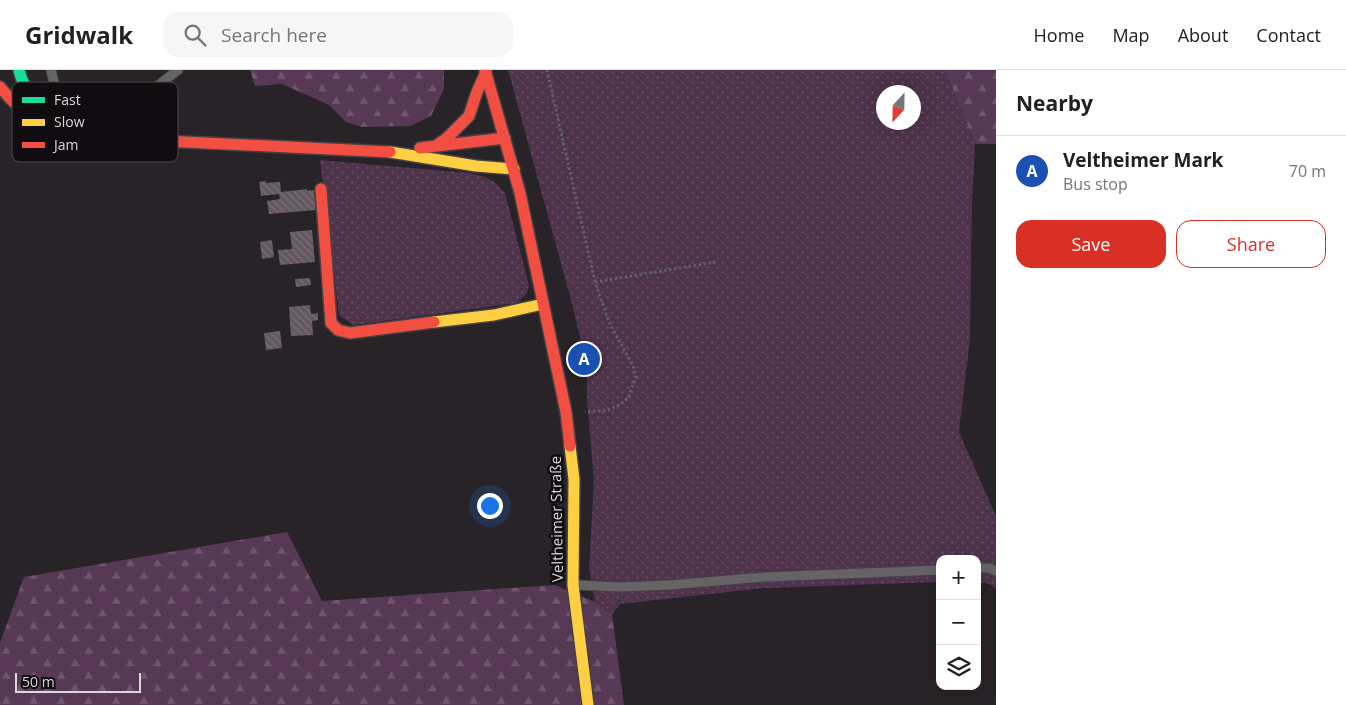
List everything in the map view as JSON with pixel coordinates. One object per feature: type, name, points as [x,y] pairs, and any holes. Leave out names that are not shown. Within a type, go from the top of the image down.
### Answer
[{"type":"main road","points":[[18,70],[23,82]]},
{"type":"main road","points":[[437,145],[447,138],[469,116],[486,71]]},
{"type":"main road","name":"Veltheimer Straße","points":[[486,71],[514,169],[567,415],[574,479],[573,585],[588,705]]},
{"type":"main road","points":[[0,87],[12,100]]},
{"type":"main road","points":[[392,152],[505,138]]},
{"type":"main road","points":[[178,141],[392,152],[476,166],[514,169]]},
{"type":"main road","points":[[321,189],[331,323],[338,330],[350,333],[494,315],[544,304]]},
{"type":"lane","points":[[163,82],[178,70]]},
{"type":"lane","points":[[981,568],[996,571]]},
{"type":"lane","points":[[573,585],[619,587],[668,585],[765,577],[936,570]]},
{"type":"path","points":[[547,70],[595,282],[609,322],[636,376],[629,396],[622,404],[608,410],[567,415]]},
{"type":"path","points":[[595,282],[716,262]]},
{"type":"shaded area","points":[[508,70],[945,70],[975,144],[972,202],[970,338],[959,432],[996,516],[996,589],[989,584],[981,582],[981,555],[936,555],[936,582],[765,588],[620,604],[612,614],[595,602],[589,568],[594,480],[587,399],[588,362]]},
{"type":"shaded area","points":[[320,160],[470,173],[486,177],[505,193],[529,285],[527,293],[517,303],[353,325],[339,315]]},
{"type":"green space","points":[[250,70],[444,70],[444,89],[431,116],[410,126],[362,127],[346,122],[329,105],[282,84],[255,86]]},
{"type":"green space","points":[[945,70],[996,70],[996,144],[975,144]]},
{"type":"green space","points":[[287,532],[322,601],[555,585],[595,602],[612,614],[624,705],[0,705],[0,643],[24,577]]},
{"type":"building","points":[[266,181],[266,183],[280,182],[281,192],[314,190],[316,210],[269,214],[267,201],[280,199],[279,194],[261,196],[259,182]]},
{"type":"building","points":[[312,230],[315,262],[280,265],[278,250],[292,249],[290,232]]},
{"type":"building","points":[[272,240],[274,257],[262,259],[260,242]]},
{"type":"building","points":[[310,278],[311,285],[296,287],[295,279]]},
{"type":"building","points":[[310,305],[311,314],[318,313],[318,320],[312,321],[313,335],[291,336],[289,307]]},
{"type":"building","points":[[280,331],[282,348],[266,350],[264,333]]},
{"type":"traffic: fast","points":[[19,70],[23,82]]},
{"type":"traffic: slow","points":[[390,152],[476,166],[514,169]]},
{"type":"traffic: slow","points":[[434,322],[494,315],[543,304]]},
{"type":"traffic: slow","points":[[570,446],[574,479],[573,585],[588,705]]},
{"type":"traffic: jam","points":[[485,70],[520,193],[566,412],[570,446]]},
{"type":"traffic: jam","points":[[437,145],[447,138],[469,116],[486,72]]},
{"type":"traffic: jam","points":[[0,87],[12,100]]},
{"type":"traffic: jam","points":[[420,148],[505,138]]},
{"type":"traffic: jam","points":[[178,142],[390,152]]},
{"type":"traffic: jam","points":[[321,189],[331,323],[338,330],[350,333],[434,322]]},
{"type":"place","name":"Veltheimer Mark","points":[[584,359]]}]
